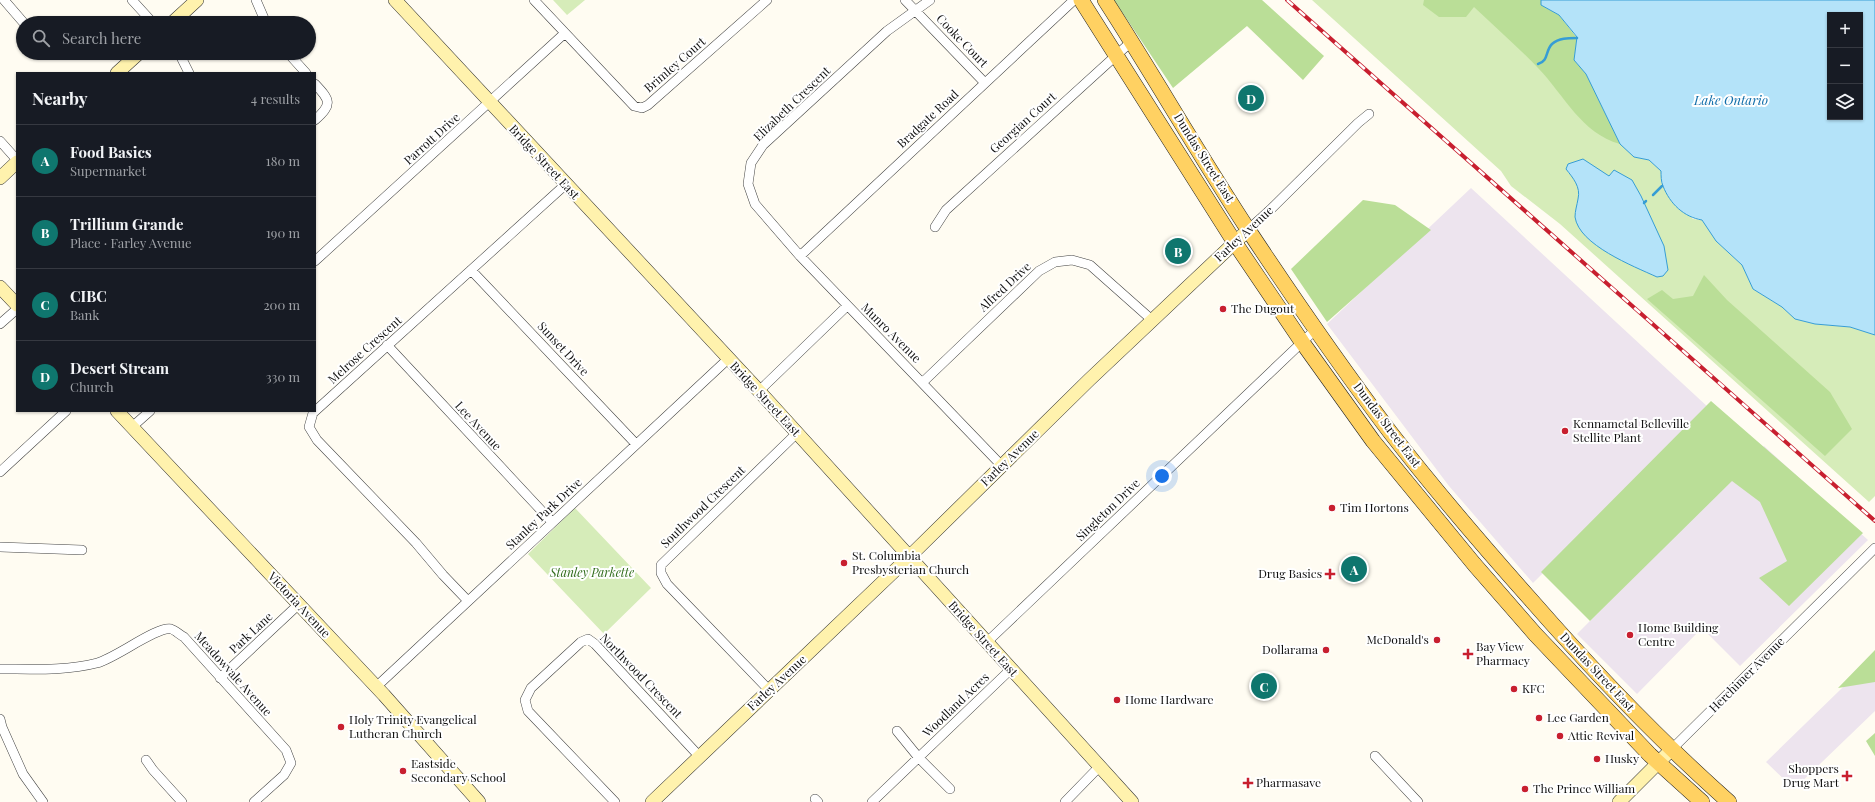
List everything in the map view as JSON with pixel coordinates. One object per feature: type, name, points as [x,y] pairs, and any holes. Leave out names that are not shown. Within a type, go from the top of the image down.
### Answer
[{"type":"main road","name":"Dundas Street East","points":[[1082,0],[1204,196],[1302,342],[1402,478],[1534,634],[1658,763],[1702,802]]},
{"type":"main road","name":"Dundas Street East","points":[[1105,0],[1132,41],[1248,230],[1316,329],[1393,436],[1487,550],[1575,650],[1624,702],[1728,802]]},
{"type":"main road","points":[[1204,196],[1220,185]]},
{"type":"main road","points":[[1594,698],[1614,708],[1658,747],[1672,749]]},
{"type":"main road","points":[[1658,763],[1669,764],[1676,767],[1713,797],[1728,802]]},
{"type":"street","points":[[4,0],[18,16]]},
{"type":"street","points":[[132,0],[147,16]]},
{"type":"street","points":[[180,16],[197,0]]},
{"type":"street","points":[[256,0],[263,16]]},
{"type":"street","name":"Bridge Street East","points":[[395,0],[565,185],[797,433],[1010,670],[1132,802]]},
{"type":"street","name":"Brimley Court","points":[[534,0],[634,106],[642,108],[648,105],[767,0]]},
{"type":"street","name":"Cooke Court","points":[[905,0],[984,82]]},
{"type":"street","name":"Elizabeth Crescent","points":[[847,306],[800,256],[755,204],[748,184],[751,163],[764,145],[781,128],[888,32],[930,0]]},
{"type":"street","name":"Bradgate Road","points":[[800,256],[984,82],[1074,0]]},
{"type":"street","name":"Parrott Drive","points":[[316,260],[565,33]]},
{"type":"street","name":"Georgian Court","points":[[935,227],[946,210],[1132,41]]},
{"type":"street","points":[[118,72],[131,60]]},
{"type":"street","points":[[182,60],[188,72]]},
{"type":"street","points":[[294,60],[305,72]]},
{"type":"street","points":[[316,85],[326,96],[328,102],[328,108],[316,119]]},
{"type":"street","name":"Farley Avenue","points":[[652,802],[909,557],[1152,320],[1270,210],[1369,114]]},
{"type":"street","points":[[0,141],[16,160]]},
{"type":"street","points":[[0,178],[16,162]]},
{"type":"street","name":"Melrose Crescent","points":[[316,410],[565,185]]},
{"type":"street","name":"Alfred Drive","points":[[922,382],[1039,271],[1055,262],[1072,260],[1090,265],[1152,320]]},
{"type":"street","name":"Sunset Drive","points":[[471,270],[636,444]]},
{"type":"street","points":[[0,287],[16,305]]},
{"type":"street","name":"Munro Avenue","points":[[758,391],[847,306],[1002,466]]},
{"type":"street","points":[[0,324],[16,310]]},
{"type":"street","name":"Singleton Drive","points":[[986,642],[1316,329]]},
{"type":"street","name":"Lee Avenue","points":[[387,345],[552,522]]},
{"type":"street","name":"Stanley Park Drive","points":[[376,687],[728,359]]},
{"type":"street","points":[[0,472],[65,412]]},
{"type":"street","name":"Victoria Avenue","points":[[118,412],[376,687],[479,802]]},
{"type":"street","points":[[132,427],[149,412]]},
{"type":"street","name":"Melrose Crescent","points":[[314,412],[309,426],[317,440],[416,543],[443,575],[468,601]]},
{"type":"street","name":"Southwood Crescent","points":[[769,690],[667,584],[661,573],[661,565],[797,433]]},
{"type":"street","points":[[0,547],[82,550]]},
{"type":"street","name":"Herchimer Avenue","points":[[1619,802],[1875,548]]},
{"type":"street","name":"Park Lane","points":[[220,678],[298,605]]},
{"type":"street","name":"Meadowvale Avenue","points":[[0,670],[72,667],[98,663],[120,653],[156,631],[171,629],[184,637],[286,750],[291,763],[284,775],[254,802]]},
{"type":"street","name":"Northwood Crescent","points":[[615,802],[528,711],[525,700],[531,688],[581,642],[588,639],[595,644],[699,756]]},
{"type":"street","name":"Woodland Acres","points":[[872,802],[1010,670]]},
{"type":"street","points":[[0,719],[2,727],[23,774],[43,802]]},
{"type":"street","points":[[897,731],[919,758],[950,789]]},
{"type":"street","points":[[1375,756],[1418,802]]},
{"type":"street","points":[[146,760],[182,802]]},
{"type":"street","points":[[1065,802],[1099,767]]},
{"type":"shaded area","points":[[1471,188],[1709,408],[1533,583],[1449,486],[1327,324]]},
{"type":"shaded area","points":[[1764,446],[1868,540],[1740,666],[1702,628],[1637,694],[1577,634]]},
{"type":"shaded area","points":[[1875,656],[1875,711],[1794,789],[1766,762]]},
{"type":"green space","points":[[553,0],[585,0],[567,15]]},
{"type":"green space","points":[[1114,0],[1262,0],[1324,56],[1303,80],[1247,26],[1173,88]]},
{"type":"green space","points":[[1312,0],[1541,0],[1541,5],[1577,38],[1574,60],[1586,74],[1634,157],[1649,160],[1661,171],[1662,186],[1693,219],[1702,220],[1716,241],[1742,265],[1753,289],[1782,307],[1795,319],[1815,324],[1850,327],[1875,335],[1875,496],[1869,502],[1560,224],[1511,186],[1501,171]]},
{"type":"green space","points":[[1424,0],[1541,0],[1541,5],[1559,15],[1577,38],[1574,60],[1586,74],[1620,144],[1606,139],[1584,123],[1538,68],[1474,7],[1466,17],[1439,17],[1423,5]]},
{"type":"green space","points":[[1363,200],[1395,205],[1431,230],[1327,322],[1291,269]]},
{"type":"green space","points":[[1704,275],[1727,300],[1830,392],[1852,429],[1825,456],[1647,299],[1662,290],[1673,299],[1693,296]]},
{"type":"green space","points":[[1711,401],[1863,533],[1789,606],[1759,578],[1787,561],[1760,502],[1732,481],[1590,621],[1541,572]]},
{"type":"green space","name":"Stanley Parkette","points":[[575,508],[651,588],[604,634],[528,554]]},
{"type":"green space","points":[[1875,650],[1875,682],[1838,688]]},
{"type":"green space","points":[[1875,733],[1875,756],[1866,741]]},
{"type":"water","name":"Lake Ontario","points":[[1541,0],[1875,0],[1875,335],[1850,327],[1815,324],[1795,319],[1782,307],[1753,289],[1742,265],[1716,241],[1702,220],[1689,216],[1678,209],[1674,204],[1666,193],[1662,184],[1661,171],[1649,160],[1634,157],[1620,144],[1586,74],[1574,60],[1577,37],[1559,15],[1541,5]]},
{"type":"water","points":[[1583,159],[1609,176],[1614,170],[1632,180],[1664,246],[1668,270],[1663,276],[1657,277],[1608,253],[1586,237],[1579,227],[1575,217],[1579,195],[1576,183],[1566,169],[1568,164]]},
{"type":"waterway","points":[[1538,64],[1544,61],[1552,44],[1564,39],[1577,38]]},
{"type":"waterway","points":[[1653,195],[1662,186]]},
{"type":"railway","points":[[1287,0],[1875,521]]},
{"type":"place","name":"Desert Stream","points":[[1251,98]]},
{"type":"place","name":"Trillium Grande","points":[[1178,251]]},
{"type":"place","name":"The Dugout","points":[[1223,309]]},
{"type":"place","name":"Kennametal Belleville Stellite Plant","points":[[1565,431]]},
{"type":"place","name":"Tim Hortons","points":[[1332,508]]},
{"type":"place","name":"St. Columbia Presbysterian Church","points":[[844,563]]},
{"type":"place","name":"Food Basics","points":[[1354,569]]},
{"type":"place","name":"Drug Basics","points":[[1330,574]]},
{"type":"place","name":"Home Building Centre","points":[[1630,635]]},
{"type":"place","name":"McDonald's","points":[[1437,640]]},
{"type":"place","name":"Dollarama","points":[[1326,650]]},
{"type":"place","name":"Bay View Pharmacy","points":[[1468,654]]},
{"type":"place","name":"CIBC","points":[[1264,686]]},
{"type":"place","name":"KFC","points":[[1514,689]]},
{"type":"place","name":"Home Hardware","points":[[1117,700]]},
{"type":"place","name":"Lee Garden","points":[[1539,718]]},
{"type":"place","name":"Holy Trinity Evangelical Lutheran Church","points":[[341,727]]},
{"type":"place","name":"Attic Revival","points":[[1560,736]]},
{"type":"place","name":"Husky","points":[[1597,759]]},
{"type":"place","name":"Eastside Secondary School","points":[[403,771]]},
{"type":"place","name":"Shoppers Drug Mart","points":[[1847,776]]},
{"type":"place","name":"Pharmasave","points":[[1248,783]]},
{"type":"place","name":"The Prince William","points":[[1525,789]]}]
